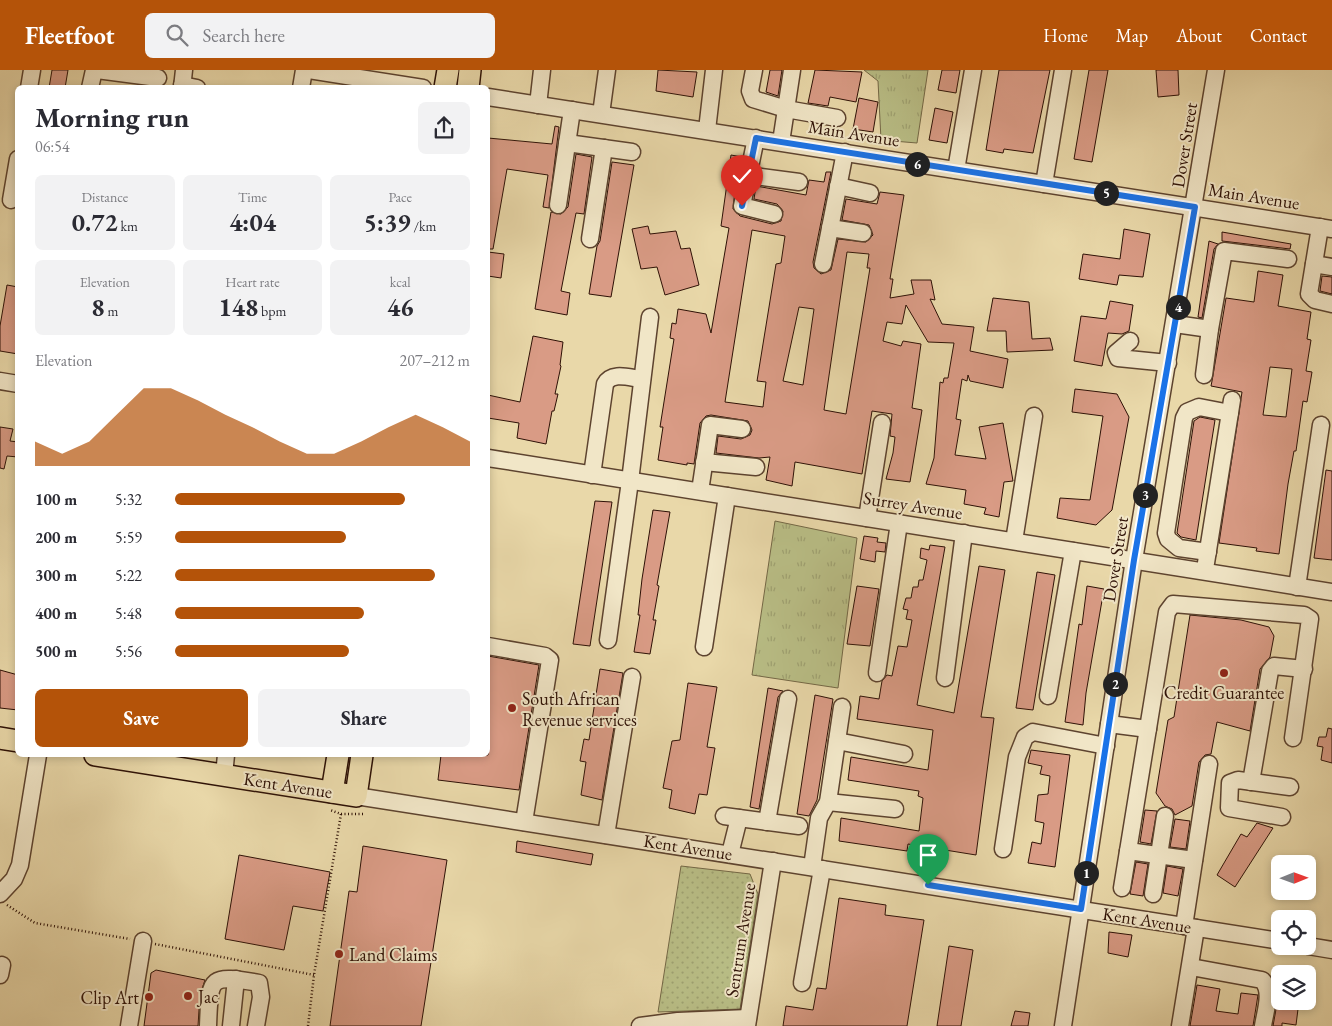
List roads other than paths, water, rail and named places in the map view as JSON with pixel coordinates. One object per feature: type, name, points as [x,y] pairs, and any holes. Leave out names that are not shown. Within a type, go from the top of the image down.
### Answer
[{"type":"main road","points":[[446,85],[448,70]]},
{"type":"main road","points":[[468,85],[470,70]]},
{"type":"main road","points":[[0,738],[15,740]]},
{"type":"main road","name":"Kent Avenue","points":[[120,757],[225,765],[328,800],[360,805]]},
{"type":"main road","points":[[328,800],[338,757]]},
{"type":"main road","points":[[360,805],[362,757]]},
{"type":"street","points":[[30,85],[32,70]]},
{"type":"street","points":[[91,85],[95,70],[158,78]]},
{"type":"street","points":[[302,85],[304,70]]},
{"type":"street","points":[[309,70],[404,85]]},
{"type":"street","points":[[538,105],[542,70]]},
{"type":"street","points":[[600,114],[607,70]]},
{"type":"street","points":[[707,130],[714,70]]},
{"type":"street","points":[[754,70],[750,91],[753,100],[786,109],[837,118]]},
{"type":"street","points":[[781,142],[792,70]]},
{"type":"street","points":[[956,170],[973,70]]},
{"type":"street","points":[[1044,184],[1063,70]]},
{"type":"street","name":"Dover Street","points":[[1063,1026],[1134,560],[1195,207],[1216,70]]},
{"type":"street","name":"Main Avenue","points":[[490,97],[1326,228]]},
{"type":"street","points":[[558,205],[572,110]]},
{"type":"street","points":[[756,138],[742,206],[774,214]]},
{"type":"street","points":[[567,143],[632,152]]},
{"type":"street","points":[[590,239],[604,148]]},
{"type":"street","points":[[823,264],[845,152]]},
{"type":"street","points":[[748,175],[799,182]]},
{"type":"street","points":[[11,200],[15,177]]},
{"type":"street","points":[[838,186],[870,193]]},
{"type":"street","points":[[830,228],[862,233]]},
{"type":"street","points":[[1326,228],[1314,264],[1309,294],[1310,299],[1332,304]]},
{"type":"street","points":[[1204,374],[1224,251],[1288,259]]},
{"type":"street","points":[[1314,264],[1332,267]]},
{"type":"street","points":[[608,640],[650,317]]},
{"type":"street","points":[[1175,324],[1210,329]]},
{"type":"street","points":[[1130,341],[1116,352],[1118,358],[1168,364]]},
{"type":"street","points":[[592,475],[608,379],[613,376],[642,379]]},
{"type":"street","points":[[0,381],[15,384]]},
{"type":"street","points":[[1205,571],[1208,552],[1231,406],[1200,407],[1187,412],[1184,418],[1166,532],[1168,539],[1179,548],[1208,552]]},
{"type":"street","points":[[1014,541],[1034,416]]},
{"type":"street","points":[[867,518],[882,423]]},
{"type":"street","points":[[700,491],[710,425],[742,428]]},
{"type":"street","points":[[1297,587],[1321,425]]},
{"type":"street","name":"Surrey Avenue","points":[[490,458],[1332,592]]},
{"type":"street","points":[[704,462],[756,467]]},
{"type":"street","points":[[704,647],[727,496]]},
{"type":"street","points":[[877,674],[899,523]]},
{"type":"street","points":[[945,678],[964,533]]},
{"type":"street","points":[[1048,696],[1074,551]]},
{"type":"street","points":[[1122,888],[1167,612],[1173,604],[1304,615],[1310,619],[1293,738]]},
{"type":"street","points":[[490,646],[545,656],[550,660],[524,822]]},
{"type":"street","points":[[1251,782],[1270,671],[1274,666],[1304,668]]},
{"type":"street","points":[[606,835],[632,677]]},
{"type":"street","points":[[767,822],[788,699]]},
{"type":"street","points":[[802,983],[817,868],[819,818],[828,802],[842,707]]},
{"type":"street","points":[[1109,724],[1148,729]]},
{"type":"street","points":[[1004,849],[1017,757],[1025,736],[1033,732],[1106,746]]},
{"type":"street","points":[[837,741],[904,754]]},
{"type":"street","points":[[0,894],[14,879],[20,864],[38,757]]},
{"type":"street","points":[[1180,1026],[1191,967],[1190,927],[1194,860],[1209,764]]},
{"type":"street","points":[[1282,817],[1233,811],[1229,808],[1230,783],[1238,780],[1290,787]]},
{"type":"street","points":[[1204,796],[1228,798]]},
{"type":"street","points":[[828,802],[896,809]]},
{"type":"street","name":"Kent Avenue","points":[[360,805],[524,822],[1271,940]]},
{"type":"street","points":[[1153,894],[1165,816]]},
{"type":"street","points":[[730,854],[732,817],[799,826]]},
{"type":"street","points":[[1128,851],[1194,860]]},
{"type":"street","name":"Sentrum Avenue","points":[[748,1022],[773,861]]},
{"type":"street","points":[[129,1026],[143,941]]},
{"type":"street","points":[[1316,947],[1332,950]]},
{"type":"street","points":[[1191,967],[1262,980],[1266,984],[1268,992],[1263,1026]]},
{"type":"street","points":[[208,1026],[210,988],[214,981],[220,979],[236,979],[259,984],[261,997],[256,1026]]},
{"type":"street","points":[[231,1026],[236,979]]},
{"type":"street","points":[[644,1026],[748,1022]]},
{"type":"place","name":"Credit Guarantee","points":[[1224,673]]},
{"type":"place","name":"South African Revenue services","points":[[512,708]]},
{"type":"place","name":"Land Claims","points":[[339,954]]},
{"type":"place","name":"Jac","points":[[188,996]]},
{"type":"place","name":"Clip Art","points":[[149,997]]}]
